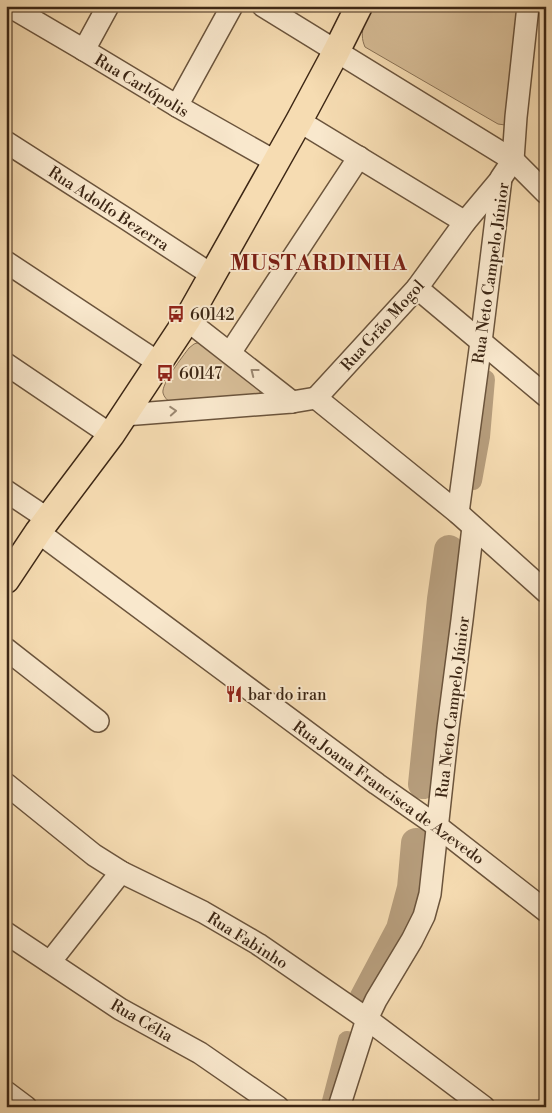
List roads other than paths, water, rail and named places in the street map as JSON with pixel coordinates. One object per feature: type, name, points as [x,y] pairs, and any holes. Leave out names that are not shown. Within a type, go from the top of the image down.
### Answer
[{"type":"main road","points":[[6,580],[117,425],[187,320],[299,121],[359,6]]},
{"type":"street","name":"Rua Carlópolis","points":[[9,6],[177,106],[276,162]]},
{"type":"street","points":[[84,50],[108,6]]},
{"type":"street","points":[[177,106],[232,6]]},
{"type":"street","points":[[263,6],[513,160],[546,193]]},
{"type":"street","name":"Rua Neto Campelo Júnior","points":[[339,1107],[367,1019],[376,1000],[412,940],[424,916],[430,894],[462,620],[466,520],[481,342],[501,178],[513,160],[528,6]]},
{"type":"street","points":[[299,121],[465,222]]},
{"type":"street","name":"Rua Adolfo Bezerra","points":[[6,142],[212,275]]},
{"type":"street","points":[[230,353],[359,157]]},
{"type":"street","name":"Rua Grão Mogol","points":[[316,398],[417,288],[465,222],[501,178]]},
{"type":"street","points":[[6,262],[159,362]]},
{"type":"street","points":[[417,288],[546,396]]},
{"type":"street","points":[[187,320],[292,402]]},
{"type":"street","points":[[6,364],[117,425],[316,398],[466,520],[546,592]]},
{"type":"street","name":"Rua Joana Francisca de Azevedo","points":[[6,491],[43,526],[376,784],[437,826],[546,911]]},
{"type":"street","points":[[6,649],[98,722]]},
{"type":"street","name":"Rua Fabinho","points":[[6,784],[94,854],[121,872],[196,908],[258,944],[367,1019],[484,1107]]},
{"type":"street","points":[[50,962],[121,872]]},
{"type":"street","name":"Rua Célia","points":[[6,933],[120,1009],[200,1053],[278,1107]]},
{"type":"street","points":[[6,1092],[26,1107]]},
{"type":"waterway","points":[[473,481],[481,437],[486,379]]},
{"type":"waterway","points":[[423,784],[442,599],[449,550]]},
{"type":"waterway","points":[[364,999],[401,929],[412,888],[416,843]]},
{"type":"waterway","points":[[330,1105],[347,1040]]},
{"type":"place","name":"60142","points":[[176,314]]},
{"type":"place","name":"60147","points":[[165,373]]},
{"type":"place","name":"bar do iran","points":[[234,694]]},
{"type":"district","name":"MUSTARDINHA","points":[[319,263]]}]
